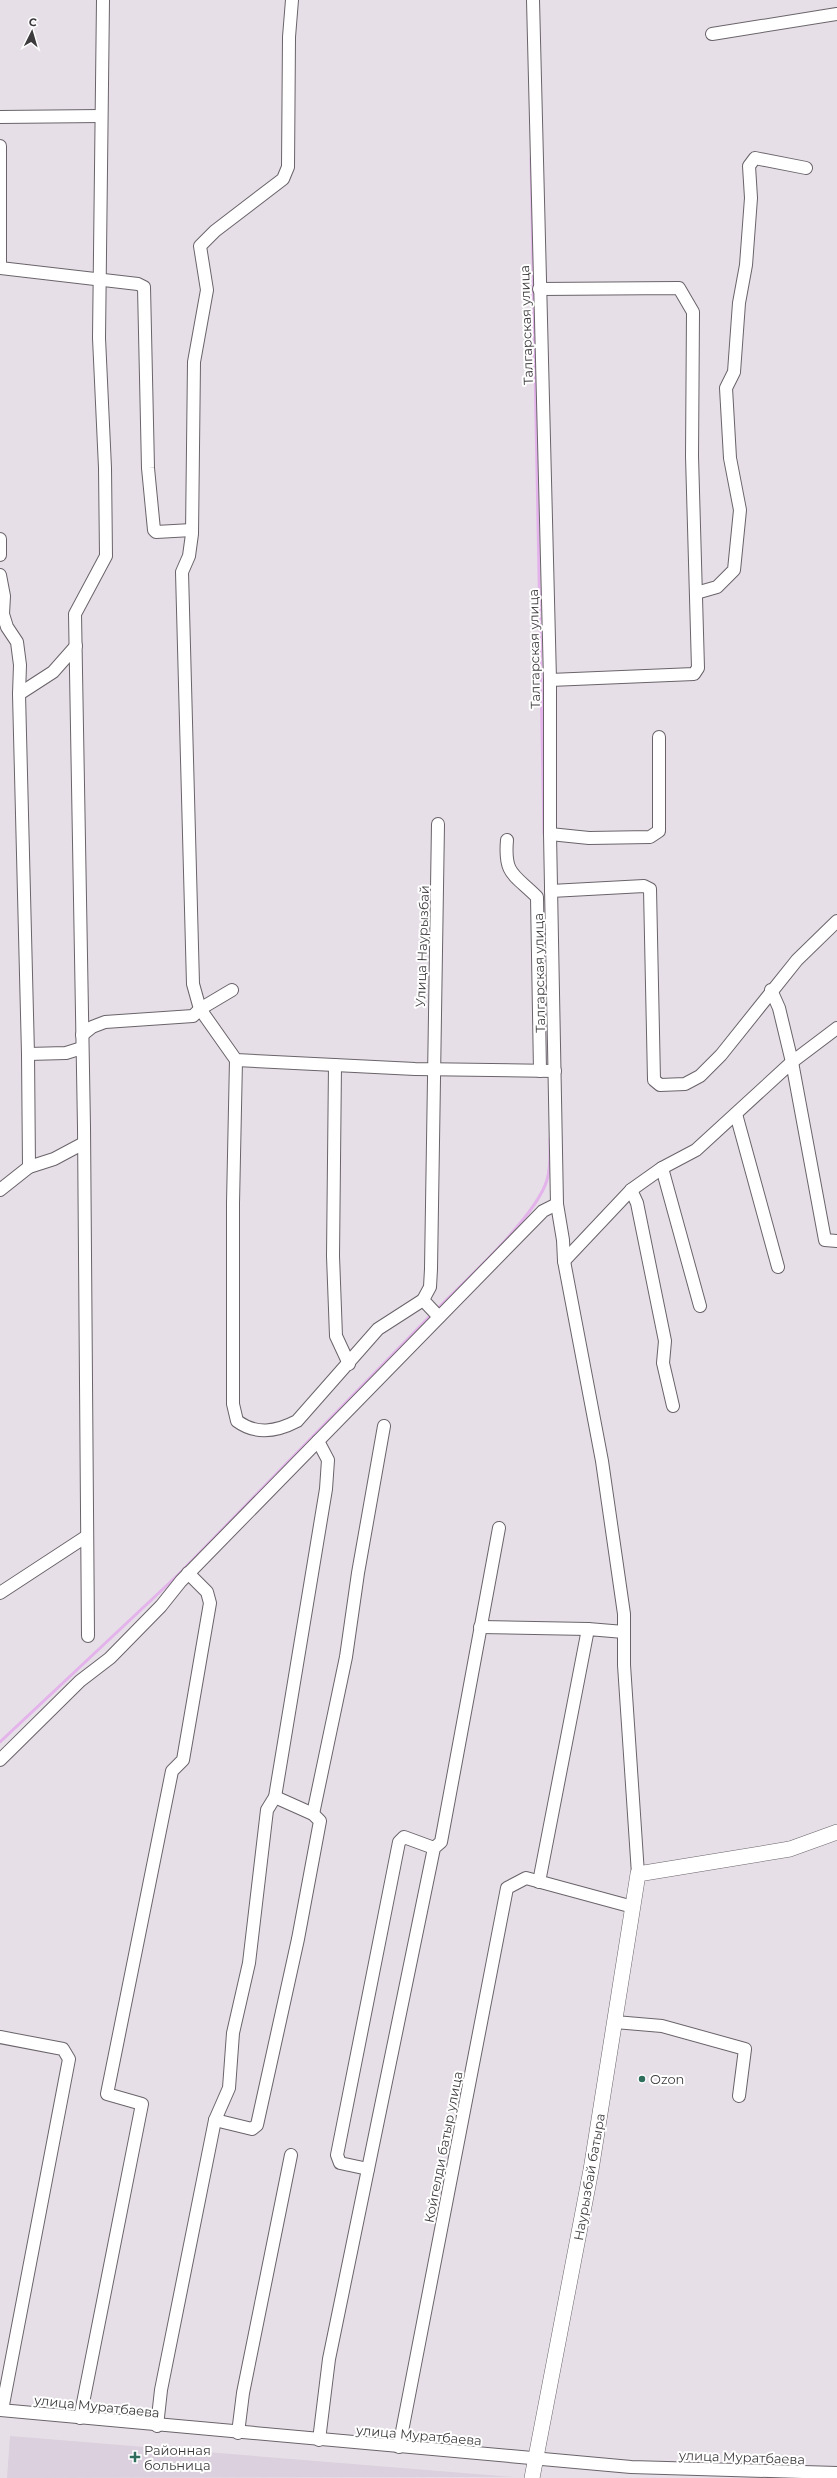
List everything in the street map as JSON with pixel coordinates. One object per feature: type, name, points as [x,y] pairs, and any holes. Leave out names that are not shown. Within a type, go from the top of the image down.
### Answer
[{"type":"main road","points":[[638,1874],[790,1849],[837,1832]]},
{"type":"main road","name":"Наурызбай батыра","points":[[532,2478],[592,2170],[638,1874]]},
{"type":"street","points":[[88,1636],[84,1143],[75,614],[106,556],[99,338],[100,116],[103,0]]},
{"type":"street","points":[[292,0],[289,37],[288,167],[283,179],[215,231],[200,246],[207,290],[194,362],[192,530],[189,556],[182,572],[193,984],[200,1009],[236,1060],[233,1188],[233,1404],[237,1421],[248,1430],[282,1429],[297,1421],[378,1329],[423,1300],[436,1314]]},
{"type":"street","name":"Талгарская улица","points":[[533,0],[539,290],[550,680],[551,891],[548,1071],[557,1204],[563,1240],[564,1261],[602,1461],[624,1614],[624,1665],[638,1874]]},
{"type":"street","points":[[712,34],[837,14]]},
{"type":"street","points":[[0,117],[100,116]]},
{"type":"street","points":[[0,146],[0,268],[138,284],[144,287],[146,296],[148,468],[154,530],[156,532],[192,530]]},
{"type":"street","points":[[696,593],[717,587],[734,570],[740,510],[730,458],[726,388],[734,372],[740,303],[746,265],[752,198],[749,166],[755,158],[806,168]]},
{"type":"street","points":[[539,290],[679,288],[693,312],[692,456],[698,668],[694,674],[550,680]]},
{"type":"street","points":[[0,539],[0,555]]},
{"type":"street","points":[[0,575],[4,596],[3,614],[7,627],[16,642],[20,665],[19,694],[28,1054],[28,1167]]},
{"type":"street","points":[[19,694],[53,672],[76,646]]},
{"type":"street","points":[[550,834],[589,838],[650,837],[656,834],[659,831],[659,737]]},
{"type":"street","name":"Улица Наурызбай","points":[[423,1300],[430,1287],[438,824]]},
{"type":"street","points":[[236,1060],[433,1069],[548,1071],[537,897],[508,868],[506,858],[507,840]]},
{"type":"street","points":[[551,891],[644,886],[650,889],[654,1080],[656,1084],[685,1084],[700,1076],[721,1055],[771,990],[797,960],[837,921]]},
{"type":"street","points":[[82,1035],[92,1027],[105,1022],[193,1016],[200,1009],[232,990]]},
{"type":"street","points":[[771,990],[779,1008],[792,1062],[825,1240],[837,1241]]},
{"type":"street","points":[[564,1261],[631,1190],[662,1168],[696,1150],[792,1062],[837,1028]]},
{"type":"street","points":[[28,1054],[66,1053],[82,1048]]},
{"type":"street","points":[[335,1065],[333,1256],[336,1336],[348,1364]]},
{"type":"street","points":[[736,1114],[778,1267]]},
{"type":"street","points":[[0,1190],[28,1167],[54,1159],[84,1143]]},
{"type":"street","points":[[662,1168],[700,1306]]},
{"type":"street","points":[[631,1190],[637,1203],[665,1340],[663,1363],[673,1406]]},
{"type":"street","points":[[0,1760],[80,1681],[110,1658],[161,1606],[188,1574],[318,1441],[436,1314],[543,1211],[557,1204]]},
{"type":"street","points":[[313,1814],[346,1657],[360,1560],[384,1426]]},
{"type":"street","points":[[157,2426],[161,2390],[215,2120],[229,2088],[233,2033],[249,1963],[267,1810],[275,1797],[326,1490],[328,1460],[318,1441]]},
{"type":"street","points":[[319,2440],[329,2359],[434,1848],[441,1842],[499,1528]]},
{"type":"street","points":[[0,1593],[87,1536]]},
{"type":"street","points":[[80,2418],[142,2104],[107,2094],[172,1771],[183,1760],[210,1603],[207,1592],[188,1574]]},
{"type":"street","points":[[480,1627],[588,1629],[624,1632]]},
{"type":"street","points":[[588,1629],[539,1882],[633,1907]]},
{"type":"street","points":[[215,2120],[252,2129],[257,2125],[298,1939],[320,1822],[313,1814],[275,1797]]},
{"type":"street","points":[[368,2169],[340,2163],[337,2155],[397,1850],[399,1842],[404,1837],[434,1848]]},
{"type":"street","name":"Койгелди батыр улица","points":[[399,2447],[507,1888],[526,1878],[539,1882]]},
{"type":"street","points":[[615,2022],[662,2026],[745,2049],[739,2096]]},
{"type":"street","points":[[0,2037],[63,2049],[69,2059],[1,2410]]},
{"type":"street","points":[[238,2433],[243,2393],[291,2155]]},
{"type":"street","name":"улица Муратбаева","points":[[1,2410],[157,2426],[536,2459],[631,2472],[837,2474]]},
{"type":"shaded area","name":"Районная больница","points":[[10,2436],[513,2477],[7,2478]]},
{"type":"waterway","points":[[531,158],[544,834]]},
{"type":"waterway","points":[[436,1310],[481,1266],[515,1230],[529,1212],[540,1195],[547,1180],[550,1159],[550,1138]]},
{"type":"waterway","points":[[0,1742],[180,1573],[432,1314]]},
{"type":"place","name":"Ozon","points":[[642,2079]]},
{"type":"place","name":"Районная больница","points":[[135,2457]]}]
